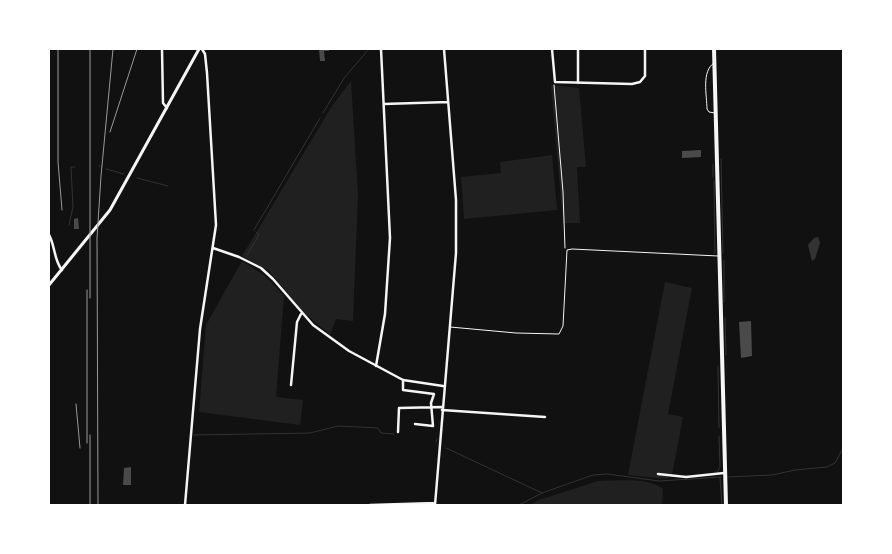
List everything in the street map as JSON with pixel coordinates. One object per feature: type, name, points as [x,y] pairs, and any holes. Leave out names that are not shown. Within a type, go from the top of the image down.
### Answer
[{"type":"main road","points":[[714,49],[726,505]]},
{"type":"street","points":[[162,49],[163,103],[167,108]]},
{"type":"street","points":[[49,285],[110,210],[200,49],[206,58],[216,225],[200,329],[185,505]]},
{"type":"street","points":[[376,366],[384,314],[390,238],[381,49]]},
{"type":"street","points":[[370,505],[435,504],[456,234],[444,49]]},
{"type":"street","points":[[552,49],[555,82],[578,83],[636,83],[645,76],[645,49]]},
{"type":"street","points":[[578,49],[578,83]]},
{"type":"street","points":[[384,104],[448,102]]},
{"type":"street","points":[[49,235],[55,247],[58,266],[62,270]]},
{"type":"street","points":[[213,248],[239,257],[261,268],[273,279],[301,314],[329,338],[403,380],[443,386]]},
{"type":"street","points":[[291,385],[297,322],[301,314]]},
{"type":"street","points":[[403,380],[402,390],[434,393],[432,426],[415,424]]},
{"type":"street","points":[[398,432],[399,408],[432,408],[545,417]]},
{"type":"street","points":[[658,474],[686,477],[724,472]]},
{"type":"lane","points":[[715,63],[709,66],[706,74],[707,109],[709,112],[716,113]]},
{"type":"lane","points":[[450,327],[560,334],[563,326],[567,250],[576,248],[719,256]]},
{"type":"path","points":[[555,82],[563,192],[564,248],[567,250]]},
{"type":"shaded area","points":[[351,81],[358,194],[353,321],[336,319],[330,335],[302,311],[269,271],[242,256],[332,106]]},
{"type":"shaded area","points":[[551,85],[579,88],[586,167],[577,167],[580,223],[563,223]]},
{"type":"shaded area","points":[[552,155],[557,210],[464,219],[461,177],[501,173],[500,162]]},
{"type":"shaded area","points":[[818,237],[820,243],[815,259],[812,261],[808,245],[814,238]]},
{"type":"shaded area","points":[[242,261],[265,276],[284,296],[276,397],[303,400],[300,425],[199,412],[206,325]]},
{"type":"shaded area","points":[[665,282],[692,288],[668,414],[683,417],[672,475],[666,479],[628,475]]},
{"type":"shaded area","points":[[632,480],[657,485],[663,489],[662,505],[529,505],[539,500],[598,481]]},
{"type":"building","points":[[319,49],[329,49],[329,51],[324,51],[325,61],[320,61]]},
{"type":"building","points":[[701,150],[701,157],[682,158],[682,151]]},
{"type":"building","points":[[78,218],[79,229],[74,229],[74,219]]},
{"type":"building","points":[[751,321],[752,356],[741,358],[739,322]]},
{"type":"building","points":[[131,467],[131,485],[123,485],[124,468]]},
{"type":"waterway","points":[[323,113],[344,78],[369,49]]},
{"type":"waterway","points":[[254,230],[320,118]]},
{"type":"waterway","points":[[721,159],[723,253]]},
{"type":"waterway","points":[[713,164],[713,177]]},
{"type":"waterway","points":[[69,225],[73,207],[71,167],[75,167]]},
{"type":"waterway","points":[[106,169],[124,174]]},
{"type":"waterway","points":[[137,178],[168,186]]},
{"type":"waterway","points":[[714,181],[715,253]]},
{"type":"waterway","points":[[247,255],[259,235],[256,232]]},
{"type":"waterway","points":[[724,260],[724,302]]},
{"type":"waterway","points":[[725,317],[726,355]]},
{"type":"waterway","points":[[718,366],[719,428]]},
{"type":"waterway","points":[[194,435],[310,433],[338,426],[378,428],[381,433],[394,434]]},
{"type":"waterway","points":[[717,472],[720,467],[719,436]]},
{"type":"waterway","points":[[446,448],[542,493]]},
{"type":"waterway","points":[[727,477],[772,475],[795,470],[827,467],[835,463],[843,448]]},
{"type":"waterway","points":[[519,505],[542,493],[593,475],[607,474],[659,481],[721,477]]},
{"type":"waterway","points":[[720,478],[722,505]]},
{"type":"railway","points":[[58,49],[58,162],[62,210]]},
{"type":"railway","points":[[90,49],[90,298]]},
{"type":"railway","points":[[98,505],[97,238],[113,49]]},
{"type":"railway","points":[[110,132],[137,49]]},
{"type":"railway","points":[[87,290],[87,443]]},
{"type":"railway","points":[[76,404],[80,448]]},
{"type":"railway","points":[[90,435],[90,505]]}]
